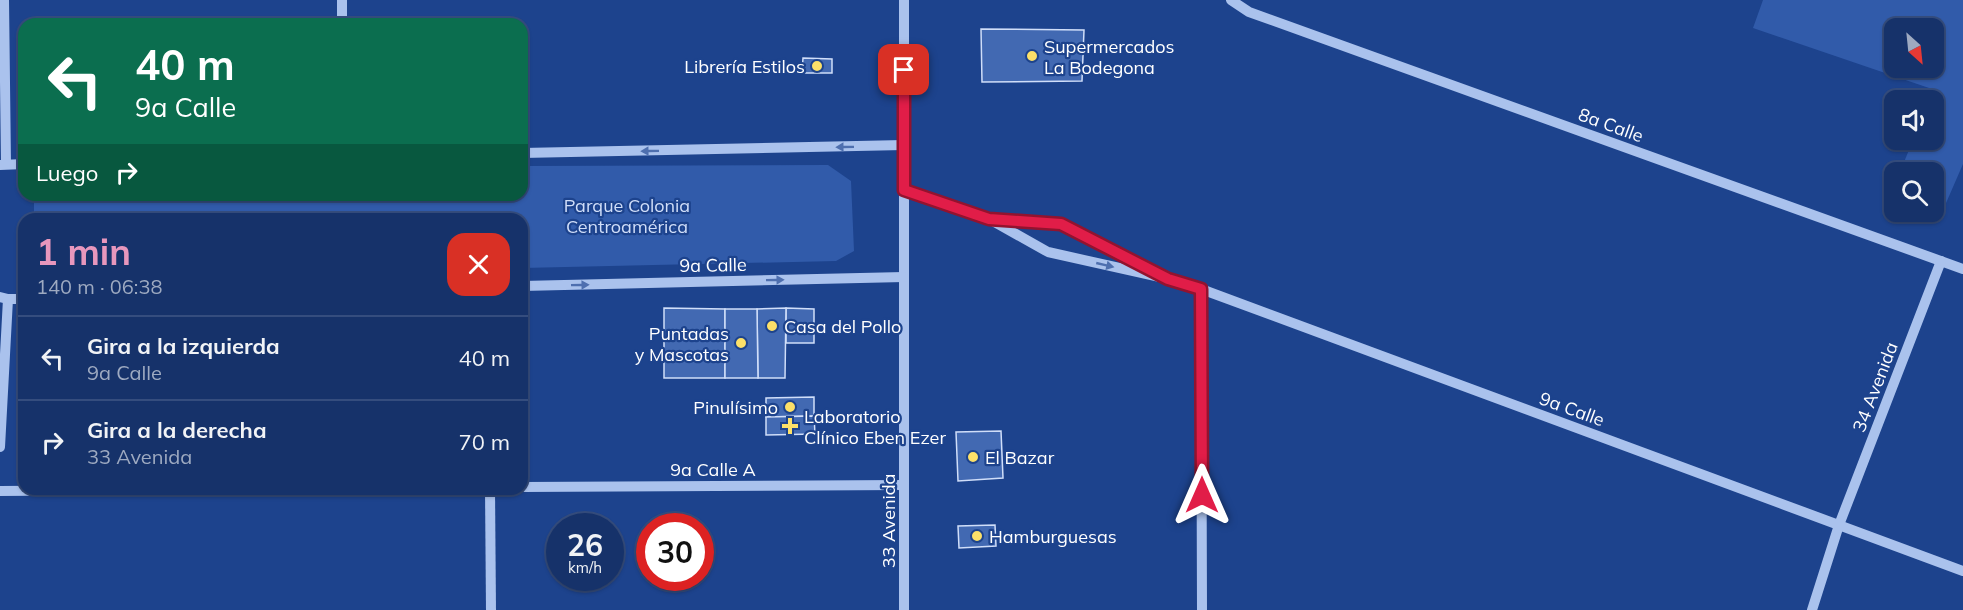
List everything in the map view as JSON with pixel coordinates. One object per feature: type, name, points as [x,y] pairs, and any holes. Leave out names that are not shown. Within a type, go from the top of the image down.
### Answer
[{"type":"street","points":[[3,164],[4,0]]},
{"type":"street","points":[[342,0],[342,18]]},
{"type":"street","name":"33 Avenida","points":[[904,0],[904,610]]},
{"type":"street","name":"8a Calle","points":[[1232,0],[1249,12],[1963,269]]},
{"type":"street","points":[[528,153],[904,146]]},
{"type":"street","name":"9a Calle","points":[[904,190],[989,219],[1048,252],[1168,279],[1201,289],[1963,572]]},
{"type":"street","name":"9a Calle","points":[[989,219],[1061,224],[1168,279]]},
{"type":"street","name":"34 Avenida","points":[[1812,610],[1839,525],[1941,261]]},
{"type":"street","name":"9a Calle","points":[[528,286],[904,277]]},
{"type":"street","points":[[1201,289],[1202,610]]},
{"type":"street","points":[[0,447],[4,298]]},
{"type":"street","name":"9a Calle A","points":[[528,487],[904,485]]},
{"type":"street","points":[[0,491],[18,491]]},
{"type":"street","points":[[490,495],[491,610]]},
{"type":"green space","points":[[1763,0],[1963,0],[1963,164],[1944,208],[1944,162],[1904,162],[1909,150],[1944,150],[1944,90],[1932,90],[1900,78],[1944,78],[1944,18],[1884,18],[1884,73],[1753,28]]},
{"type":"green space","name":"Parque Colonia Centroamérica","points":[[828,165],[851,181],[854,251],[836,261],[528,268],[528,213],[34,213],[34,201],[528,201],[528,166]]},
{"type":"building","name":"Supermercados La Bodegona","points":[[981,29],[1084,30],[1082,81],[982,82]]},
{"type":"building","name":"Librería Estilos","points":[[803,58],[832,59],[832,73],[802,73]]},
{"type":"building","points":[[664,308],[725,309],[725,378],[664,378]]},
{"type":"building","points":[[786,308],[814,309],[814,343],[786,343]]},
{"type":"building","name":"Casa del Pollo","points":[[786,308],[785,378],[758,378],[757,309]]},
{"type":"building","name":"Puntadas y Mascotas","points":[[725,309],[757,309],[758,378],[725,378]]},
{"type":"building","name":"Pinulísimo","points":[[814,397],[814,416],[766,417],[766,398]]},
{"type":"building","name":"Laboratorio Clínico Eben Ezer","points":[[814,416],[815,434],[766,435],[766,417]]},
{"type":"building","points":[[1001,431],[1003,478],[958,481],[956,432]]},
{"type":"building","name":"Hamburguesas","points":[[995,525],[996,546],[959,548],[958,526]]},
{"type":"place","name":"Supermercados La Bodegona","points":[[1032,56]]},
{"type":"place","name":"Librería Estilos","points":[[817,66]]},
{"type":"place","name":"Casa del Pollo","points":[[772,326]]},
{"type":"place","name":"Puntadas y Mascotas","points":[[741,343]]},
{"type":"place","name":"Pinulísimo","points":[[790,407]]},
{"type":"place","name":"Laboratorio Clínico Eben Ezer","points":[[790,426]]},
{"type":"place","name":"El Bazar","points":[[973,457]]},
{"type":"place","name":"Hamburguesas","points":[[977,536]]},
{"type":"route","points":[[904,70],[904,190],[989,219],[1061,224],[1168,279],[1201,289],[1202,495]]}]
